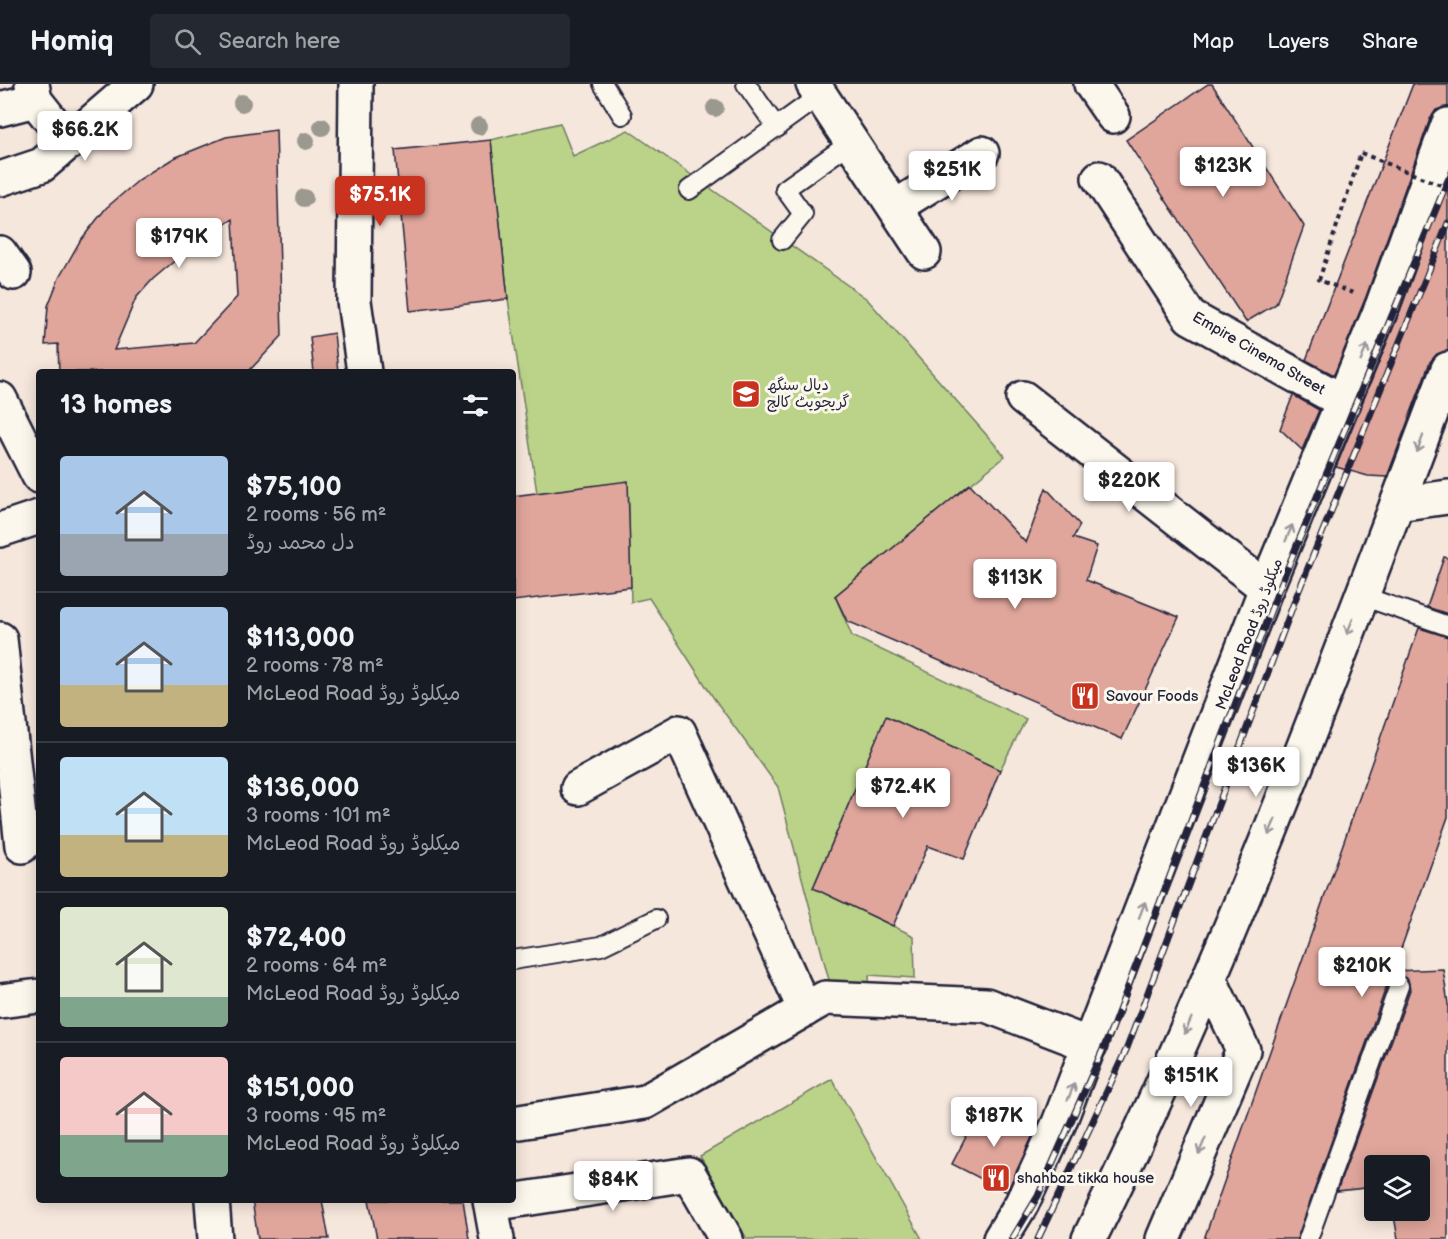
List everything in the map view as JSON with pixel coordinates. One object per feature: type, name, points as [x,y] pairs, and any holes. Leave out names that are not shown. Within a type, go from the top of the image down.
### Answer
[{"type":"street","points":[[0,178],[42,165],[136,84]]},
{"type":"street","points":[[356,84],[354,301],[364,369]]},
{"type":"street","points":[[1091,84],[1113,116]]},
{"type":"street","points":[[824,88],[850,143],[924,252]]},
{"type":"street","points":[[0,109],[34,92],[69,142]]},
{"type":"street","name":"McLeod Road میکلوڈ روڈ","points":[[1000,1239],[1032,1183],[1090,1045],[1266,588],[1383,304],[1448,125]]},
{"type":"street","points":[[895,207],[982,153]]},
{"type":"street","name":"Empire Cinema Street","points":[[1100,178],[1190,317],[1344,402]]},
{"type":"street","points":[[1089,1239],[1176,1055],[1275,819],[1448,369]]},
{"type":"street","points":[[1023,398],[1266,588]]},
{"type":"street","points":[[0,399],[36,470]]},
{"type":"street","points":[[1397,504],[1448,497]]},
{"type":"street","points":[[0,530],[36,518]]},
{"type":"street","points":[[0,639],[20,847]]},
{"type":"street","points":[[578,788],[679,732],[805,1010]]},
{"type":"street","points":[[1163,1239],[1244,1050],[1209,978]]},
{"type":"street","points":[[0,1001],[36,996]]},
{"type":"street","points":[[516,1123],[645,1102],[825,998],[986,1005],[1090,1045]]},
{"type":"street","points":[[516,1198],[689,1174],[726,1239]]},
{"type":"street","points":[[212,1203],[215,1239]]},
{"type":"street","points":[[491,1203],[497,1239]]},
{"type":"lane","points":[[603,84],[621,115]]},
{"type":"lane","points":[[746,84],[777,128]]},
{"type":"lane","points":[[689,190],[777,128],[824,88]]},
{"type":"lane","points":[[782,240],[803,214],[785,189],[850,143]]},
{"type":"lane","points":[[1362,596],[1448,626]]},
{"type":"lane","points":[[516,960],[601,946],[656,920]]},
{"type":"lane","points":[[1308,1239],[1399,986]]},
{"type":"path","points":[[1319,280],[1361,153],[1448,188]]},
{"type":"green space","points":[[560,123],[573,156],[628,130],[867,299],[1005,456],[835,596],[852,636],[1026,719],[1000,770],[886,717],[813,888],[914,936],[915,978],[869,975],[870,1000],[834,999],[778,787],[713,697],[649,598],[631,602],[628,482],[537,493],[508,299],[491,140]]},
{"type":"green space","points":[[832,1079],[922,1239],[747,1239],[700,1156]]},
{"type":"building","points":[[1208,84],[1212,84],[1304,226],[1276,304],[1246,322],[1126,140]]},
{"type":"building","points":[[1413,84],[1448,84],[1448,107],[1436,110],[1430,119],[1366,297],[1334,375],[1306,360]]},
{"type":"building","points":[[276,130],[282,336],[251,369],[59,369],[58,344],[45,345],[48,306],[59,278],[80,241],[106,208],[140,179],[174,158],[226,137]],"holes":[[[233,219],[237,297],[194,343],[114,350],[136,298],[153,279],[190,248]]]},
{"type":"building","points":[[491,140],[508,299],[410,311],[395,150]]},
{"type":"building","points":[[1448,180],[1448,351],[1437,354],[1430,362],[1387,477],[1368,476],[1336,467],[1400,311]]},
{"type":"building","points":[[334,333],[338,369],[314,369],[310,337]]},
{"type":"building","points":[[1293,395],[1319,410],[1302,450],[1280,429]]},
{"type":"building","points":[[628,481],[631,587],[516,601],[516,496]]},
{"type":"building","points":[[970,484],[1026,543],[1046,488],[1080,525],[1073,538],[1097,546],[1086,580],[1179,617],[1122,739],[847,621],[835,596]]},
{"type":"building","points":[[1444,557],[1448,558],[1448,614],[1427,607]]},
{"type":"building","points":[[1419,628],[1448,637],[1448,817],[1393,971],[1443,969],[1448,1004],[1448,1239],[1398,1239],[1395,1221],[1430,1221],[1430,1155],[1364,1155],[1364,1188],[1337,1191],[1410,990],[1408,979],[1398,975],[1388,982],[1297,1239],[1204,1239]]},
{"type":"building","points":[[886,716],[1000,770],[964,859],[928,846],[893,926],[813,888]]},
{"type":"building","points":[[983,1104],[1035,1131],[1007,1192],[952,1164]]},
{"type":"building","points":[[252,1203],[323,1203],[329,1239],[258,1239]]},
{"type":"building","points":[[370,1203],[463,1203],[469,1239],[377,1239]]},
{"type":"railway","points":[[1012,1239],[1038,1196],[1112,1029],[1278,591],[1448,180]]},
{"type":"railway","points":[[1038,1239],[1127,1048],[1295,600],[1448,223]]},
{"type":"place","name":"دیال سنگھ گریجویٹ کالج","points":[[746,394]]},
{"type":"place","name":"Savour Foods","points":[[1085,696]]},
{"type":"place","name":"shahbaz tikka house","points":[[996,1178]]}]
